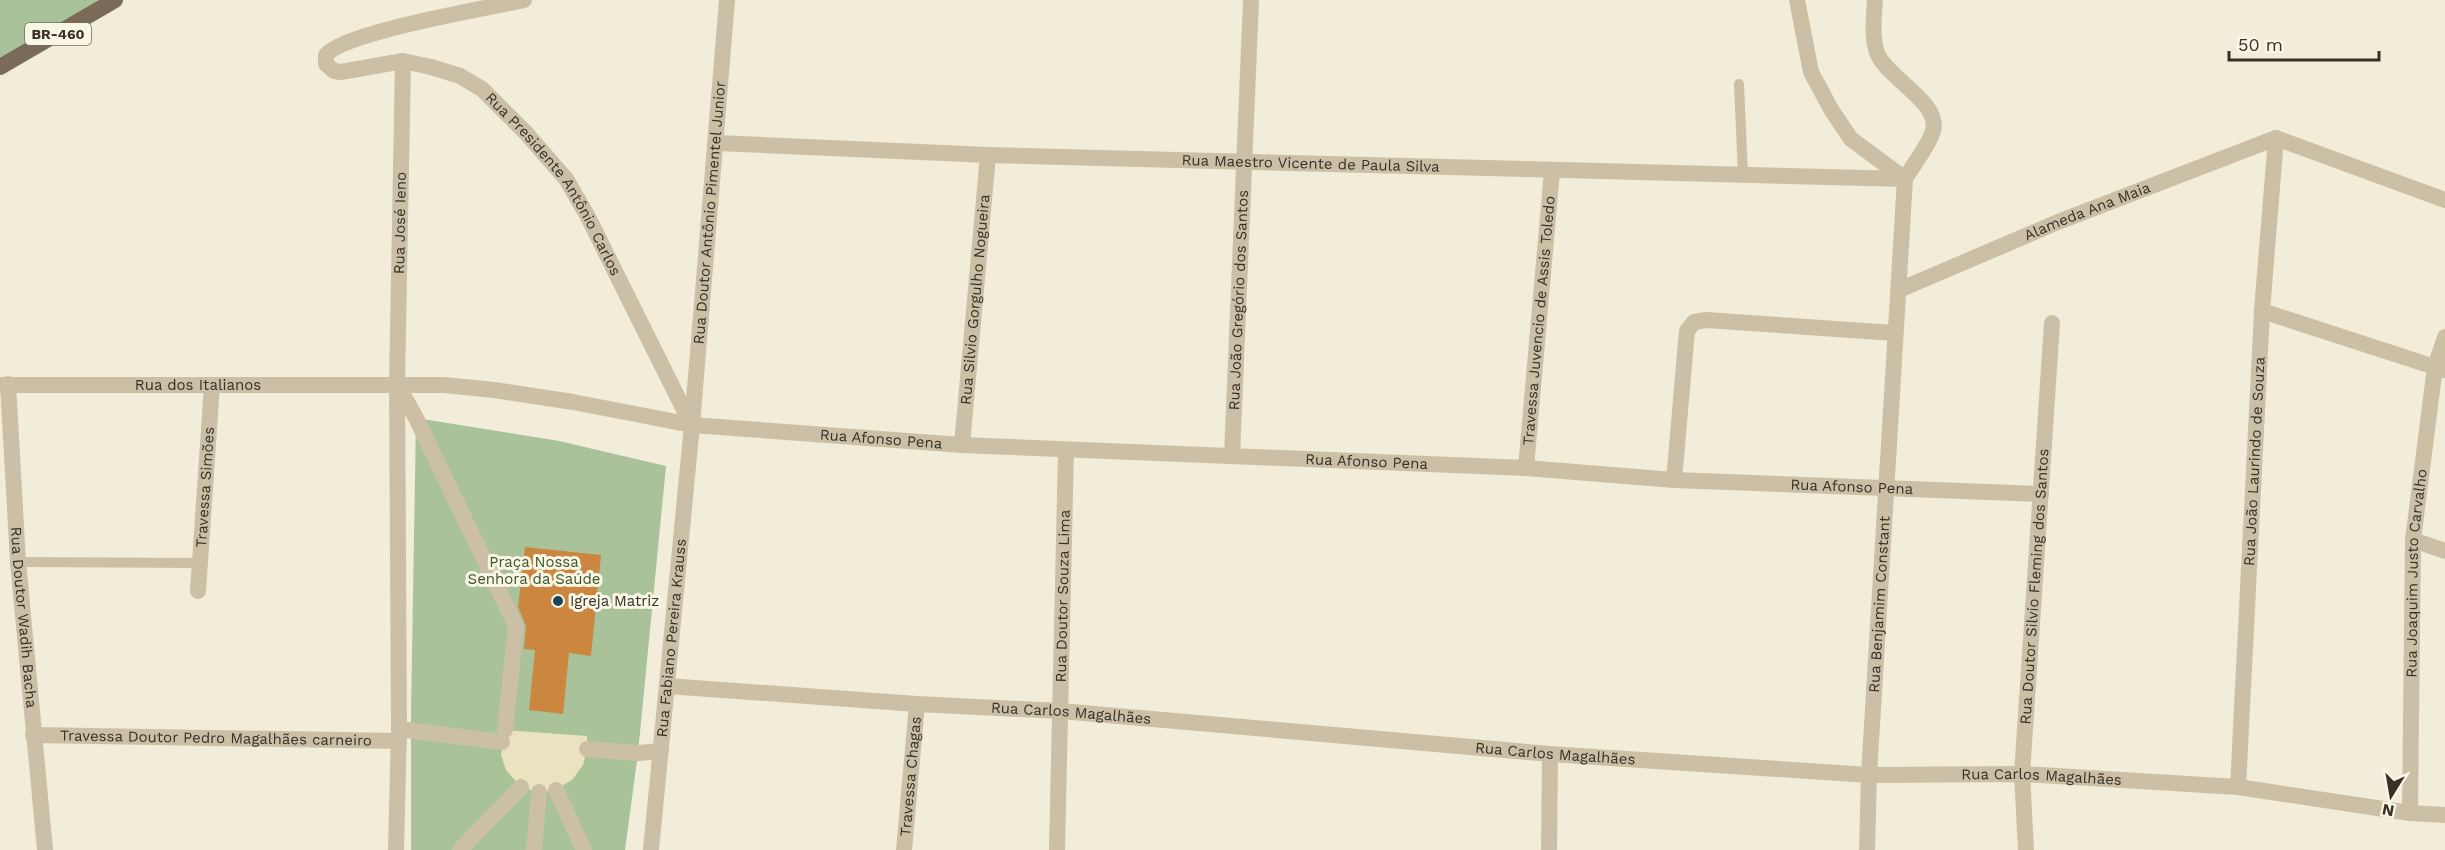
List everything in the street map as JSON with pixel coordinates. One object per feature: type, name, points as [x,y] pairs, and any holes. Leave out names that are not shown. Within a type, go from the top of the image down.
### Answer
[{"type":"main road","name":"BR-460","points":[[0,68],[115,0]]},
{"type":"street","name":"Rua Presidente Antônio Carlos","points":[[524,0],[383,30],[336,46],[326,55],[326,64],[330,69],[341,72],[403,61],[460,76],[482,89],[566,178],[587,215],[692,425]]},
{"type":"street","name":"Rua Doutor Antônio Pimentel Junior","points":[[692,425],[727,0]]},
{"type":"street","name":"Rua João Gregório dos Santos","points":[[1232,456],[1251,0]]},
{"type":"street","points":[[1797,0],[1811,72],[1832,111],[1851,139],[1905,179],[1933,130],[1933,121],[1930,110],[1893,76],[1877,54],[1874,33],[1875,0]]},
{"type":"street","name":"Rua José Ieno","points":[[397,384],[403,61]]},
{"type":"street","points":[[2276,138],[2445,200]]},
{"type":"street","name":"Alameda Ana Maia","points":[[1899,290],[2058,222],[2276,138]]},
{"type":"street","name":"Rua João Laurindo de Souza","points":[[2238,786],[2262,311],[2276,138]]},
{"type":"street","name":"Rua Maestro Vicente de Paula Silva","points":[[717,143],[988,155],[1905,179]]},
{"type":"street","name":"Rua Silvio Gorgulho Nogueira","points":[[962,445],[988,155]]},
{"type":"street","name":"Travessa Juvencio de Assis Toledo","points":[[1526,468],[1552,171]]},
{"type":"street","name":"Rua Benjamim Constant","points":[[1867,850],[1869,775],[1905,179]]},
{"type":"street","points":[[2262,311],[2440,369]]},
{"type":"street","points":[[1674,480],[1687,331],[1694,322],[1706,320],[1895,333]]},
{"type":"street","name":"Rua Doutor Silvio Fleming dos Santos","points":[[2026,850],[2022,774],[2052,323]]},
{"type":"street","name":"Rua Joaquim Justo Carvalho","points":[[2410,813],[2413,540],[2445,337]]},
{"type":"street","points":[[396,850],[399,735],[397,384],[444,385],[494,390],[692,425]]},
{"type":"street","name":"Rua dos Italianos","points":[[4,385],[397,384]]},
{"type":"street","name":"Travessa Doutor Pedro Magalhães carneiro","points":[[33,735],[504,736],[516,626],[421,428],[397,384]]},
{"type":"street","name":"Rua Doutor Wadih Bacha","points":[[4,385],[33,735],[45,850]]},
{"type":"street","name":"Travessa Simões","points":[[198,591],[212,385]]},
{"type":"street","name":"Rua Afonso Pena","points":[[692,425],[962,445],[1526,468],[1674,480],[2041,494]]},
{"type":"street","name":"Rua Fabiano Pereira Krauss","points":[[651,850],[692,425]]},
{"type":"street","name":"Rua Doutor Souza Lima","points":[[1057,850],[1066,450]]},
{"type":"street","points":[[2413,540],[2445,551]]},
{"type":"street","name":"Rua Carlos Magalhães","points":[[667,686],[917,704],[1061,711],[1550,754],[1869,775],[2022,774],[2238,786],[2410,813],[2445,815]]},
{"type":"street","name":"Travessa Chagas","points":[[904,850],[917,704]]},
{"type":"street","points":[[587,749],[638,753],[661,751]]},
{"type":"street","points":[[1549,850],[1550,754]]},
{"type":"street","points":[[460,850],[521,787]]},
{"type":"street","points":[[556,790],[584,850]]},
{"type":"street","points":[[534,850],[539,792]]},
{"type":"lane","points":[[1739,84],[1743,175]]},
{"type":"lane","points":[[18,562],[201,563]]},
{"type":"green space","points":[[0,0],[115,0],[0,67]]},
{"type":"green space","name":"Praça Nossa Senhora da Saúde","points":[[416,418],[559,441],[666,466],[638,753],[625,850],[411,850]]},
{"type":"shaded area","points":[[505,730],[587,736],[583,765],[573,779],[556,790],[539,792],[521,787],[506,770],[501,755]]},
{"type":"building","name":"Igreja Matriz","points":[[525,547],[601,555],[591,656],[569,653],[563,714],[529,710],[535,650],[524,649],[526,626],[518,607]]},
{"type":"place","name":"Igreja Matriz","points":[[558,601]]}]
